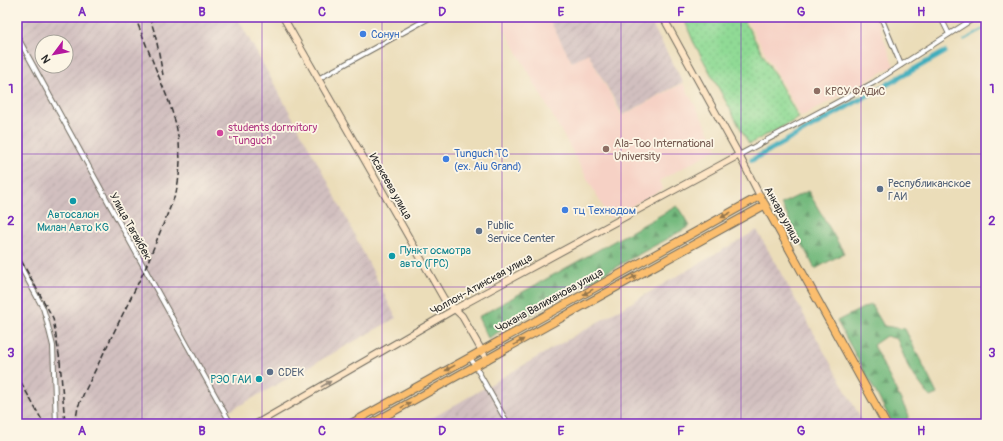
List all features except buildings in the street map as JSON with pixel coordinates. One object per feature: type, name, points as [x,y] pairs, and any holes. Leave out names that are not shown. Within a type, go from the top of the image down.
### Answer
[{"type":"main road","name":"Анкара улица","points":[[760,196],[886,424]]},
{"type":"main road","name":"Чокана Валиханова улица","points":[[350,424],[760,196]]},
{"type":"main road","name":"Чокана Валиханова улица","points":[[371,424],[765,205]]},
{"type":"main road","points":[[601,284],[606,293]]},
{"type":"street","name":"Исакеева улица","points":[[283,17],[444,299],[464,319],[482,350],[486,360]]},
{"type":"street","points":[[318,79],[431,17]]},
{"type":"street","name":"Анкара улица","points":[[663,17],[760,196]]},
{"type":"street","points":[[881,17],[901,65]]},
{"type":"street","points":[[942,17],[949,34]]},
{"type":"street","points":[[739,155],[873,83],[976,17]]},
{"type":"street","name":"Улица Тагайбек","points":[[17,36],[231,424]]},
{"type":"street","name":"Чолпон-Атинская улица","points":[[256,424],[455,309],[739,155]]},
{"type":"street","points":[[17,260],[43,308],[53,346],[56,424]]},
{"type":"street","points":[[470,357],[508,424]]},
{"type":"shaded area","points":[[17,17],[237,17],[327,180],[396,318],[219,417],[223,424],[17,424]]},
{"type":"shaded area","name":"Ala-Too International University","points":[[498,17],[548,17],[572,62],[588,53],[622,116],[683,83],[718,148],[659,181],[663,189],[609,218]]},
{"type":"shaded area","points":[[548,17],[648,17],[683,82],[623,115],[588,53],[572,62]]},
{"type":"shaded area","name":"КРСУ ФАДиС","points":[[745,17],[876,17],[894,66],[801,117]]},
{"type":"shaded area","points":[[757,230],[864,424],[422,424]]},
{"type":"green space","points":[[690,17],[742,17],[799,118],[749,144],[693,41],[685,21]]},
{"type":"green space","points":[[808,191],[844,253],[815,269],[781,204]]},
{"type":"green space","points":[[677,206],[690,226],[488,338],[478,317]]},
{"type":"green space","points":[[871,304],[884,326],[905,329],[937,394],[930,397],[909,369],[897,339],[886,336],[873,345],[909,416],[904,424],[893,424],[837,321]]},
{"type":"waterway","points":[[964,40],[986,28]]},
{"type":"waterway","points":[[752,160],[945,52]]},
{"type":"railway","points":[[75,424],[78,407],[84,393],[145,269],[176,193],[179,177],[179,142],[176,124],[169,102],[135,17]]},
{"type":"railway","points":[[149,17],[156,38],[163,75]]},
{"type":"railway","points":[[17,253],[53,318],[60,361],[65,424]]},
{"type":"railway","points":[[17,375],[44,424]]},
{"type":"place","name":"Сонун","points":[[363,34]]},
{"type":"place","name":"КРСУ ФАДиС","points":[[817,91]]},
{"type":"place","name":"students dormitory \"Tunguch\"","points":[[220,133]]},
{"type":"place","name":"Ala-Too International University","points":[[606,149]]},
{"type":"place","name":"Tunguch TC (ex. Aiu Grand)","points":[[446,159]]},
{"type":"place","name":"Республиканское ГАИ","points":[[880,189]]},
{"type":"place","name":"Автосалон Милан Авто KG","points":[[73,201]]},
{"type":"place","name":"тц Технодом","points":[[565,210]]},
{"type":"place","name":"Public Service Center","points":[[479,231]]},
{"type":"place","name":"Пункт осмотра авто (ГРС)","points":[[392,256]]},
{"type":"place","name":"CDEK","points":[[270,372]]},
{"type":"place","name":"РЭО ГАИ","points":[[259,379]]}]
